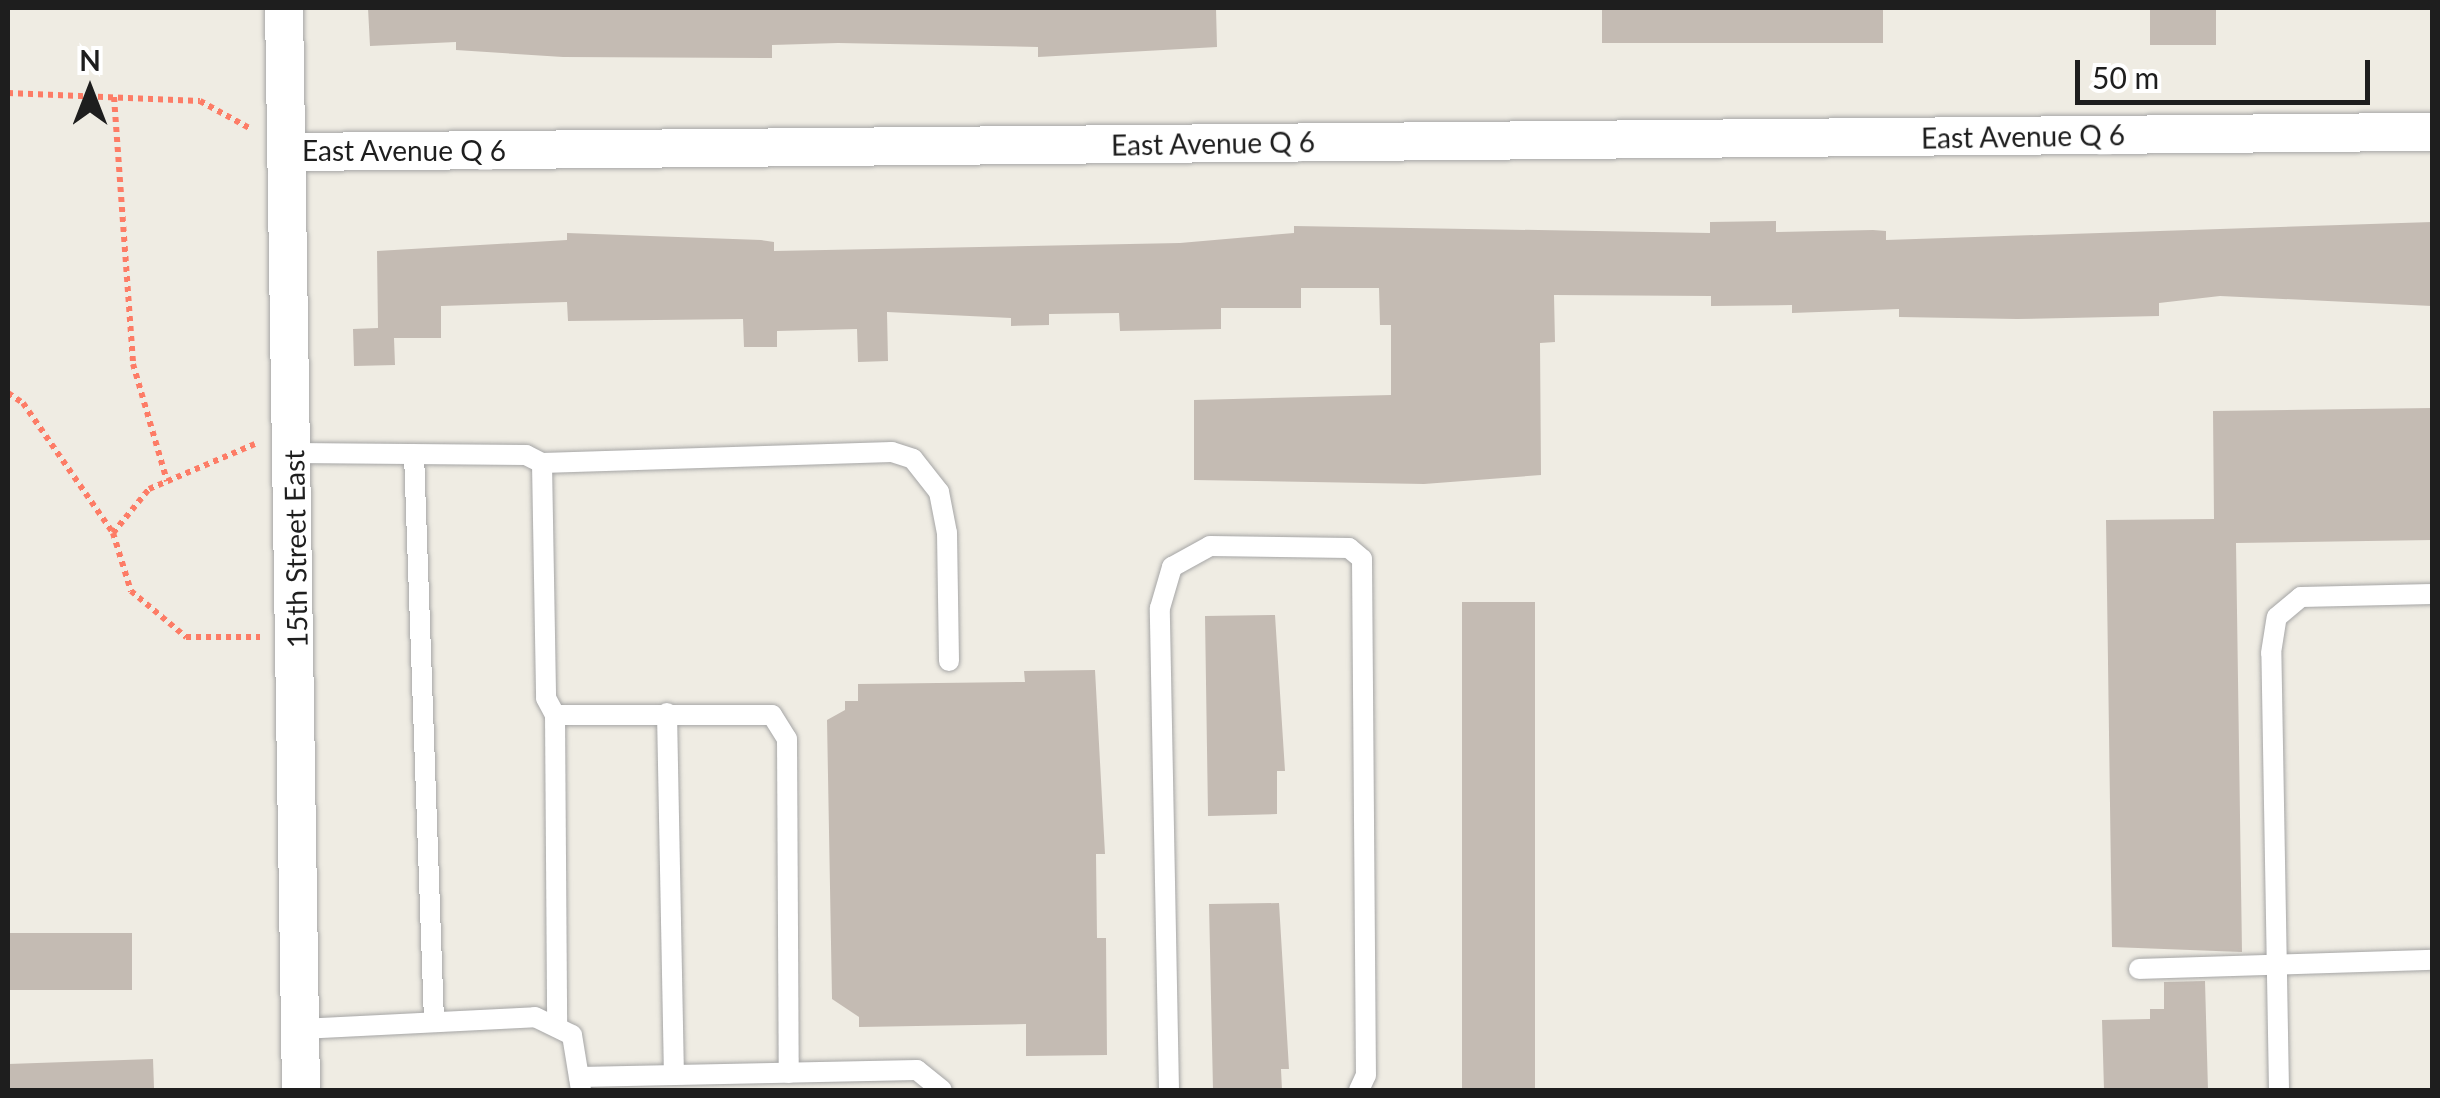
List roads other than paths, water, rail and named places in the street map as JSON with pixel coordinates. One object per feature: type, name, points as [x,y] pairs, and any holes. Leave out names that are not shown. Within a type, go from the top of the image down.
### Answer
[{"type":"street","name":"15th Street East","points":[[284,8],[291,152],[301,1090]]},
{"type":"street","name":"East Avenue Q 6","points":[[291,152],[2432,132]]},
{"type":"lane","points":[[294,442],[414,454],[526,455],[542,463],[892,452],[913,459],[928,472],[942,505],[950,660]]},
{"type":"lane","points":[[414,454],[434,1022]]},
{"type":"lane","points":[[542,463],[546,698],[555,715],[557,1024]]},
{"type":"lane","points":[[1168,1090],[1160,608],[1172,566],[1210,546],[1349,548],[1362,560],[1366,1075],[1359,1090]]},
{"type":"lane","points":[[2279,1090],[2280,964],[2271,653],[2277,617],[2301,596],[2432,594]]},
{"type":"lane","points":[[667,713],[674,1075]]},
{"type":"lane","points":[[555,715],[772,715],[786,739],[789,1073]]},
{"type":"lane","points":[[2139,969],[2432,960]]},
{"type":"lane","points":[[301,1029],[535,1016],[572,1035],[580,1084],[674,1075],[916,1070],[942,1090]]}]
